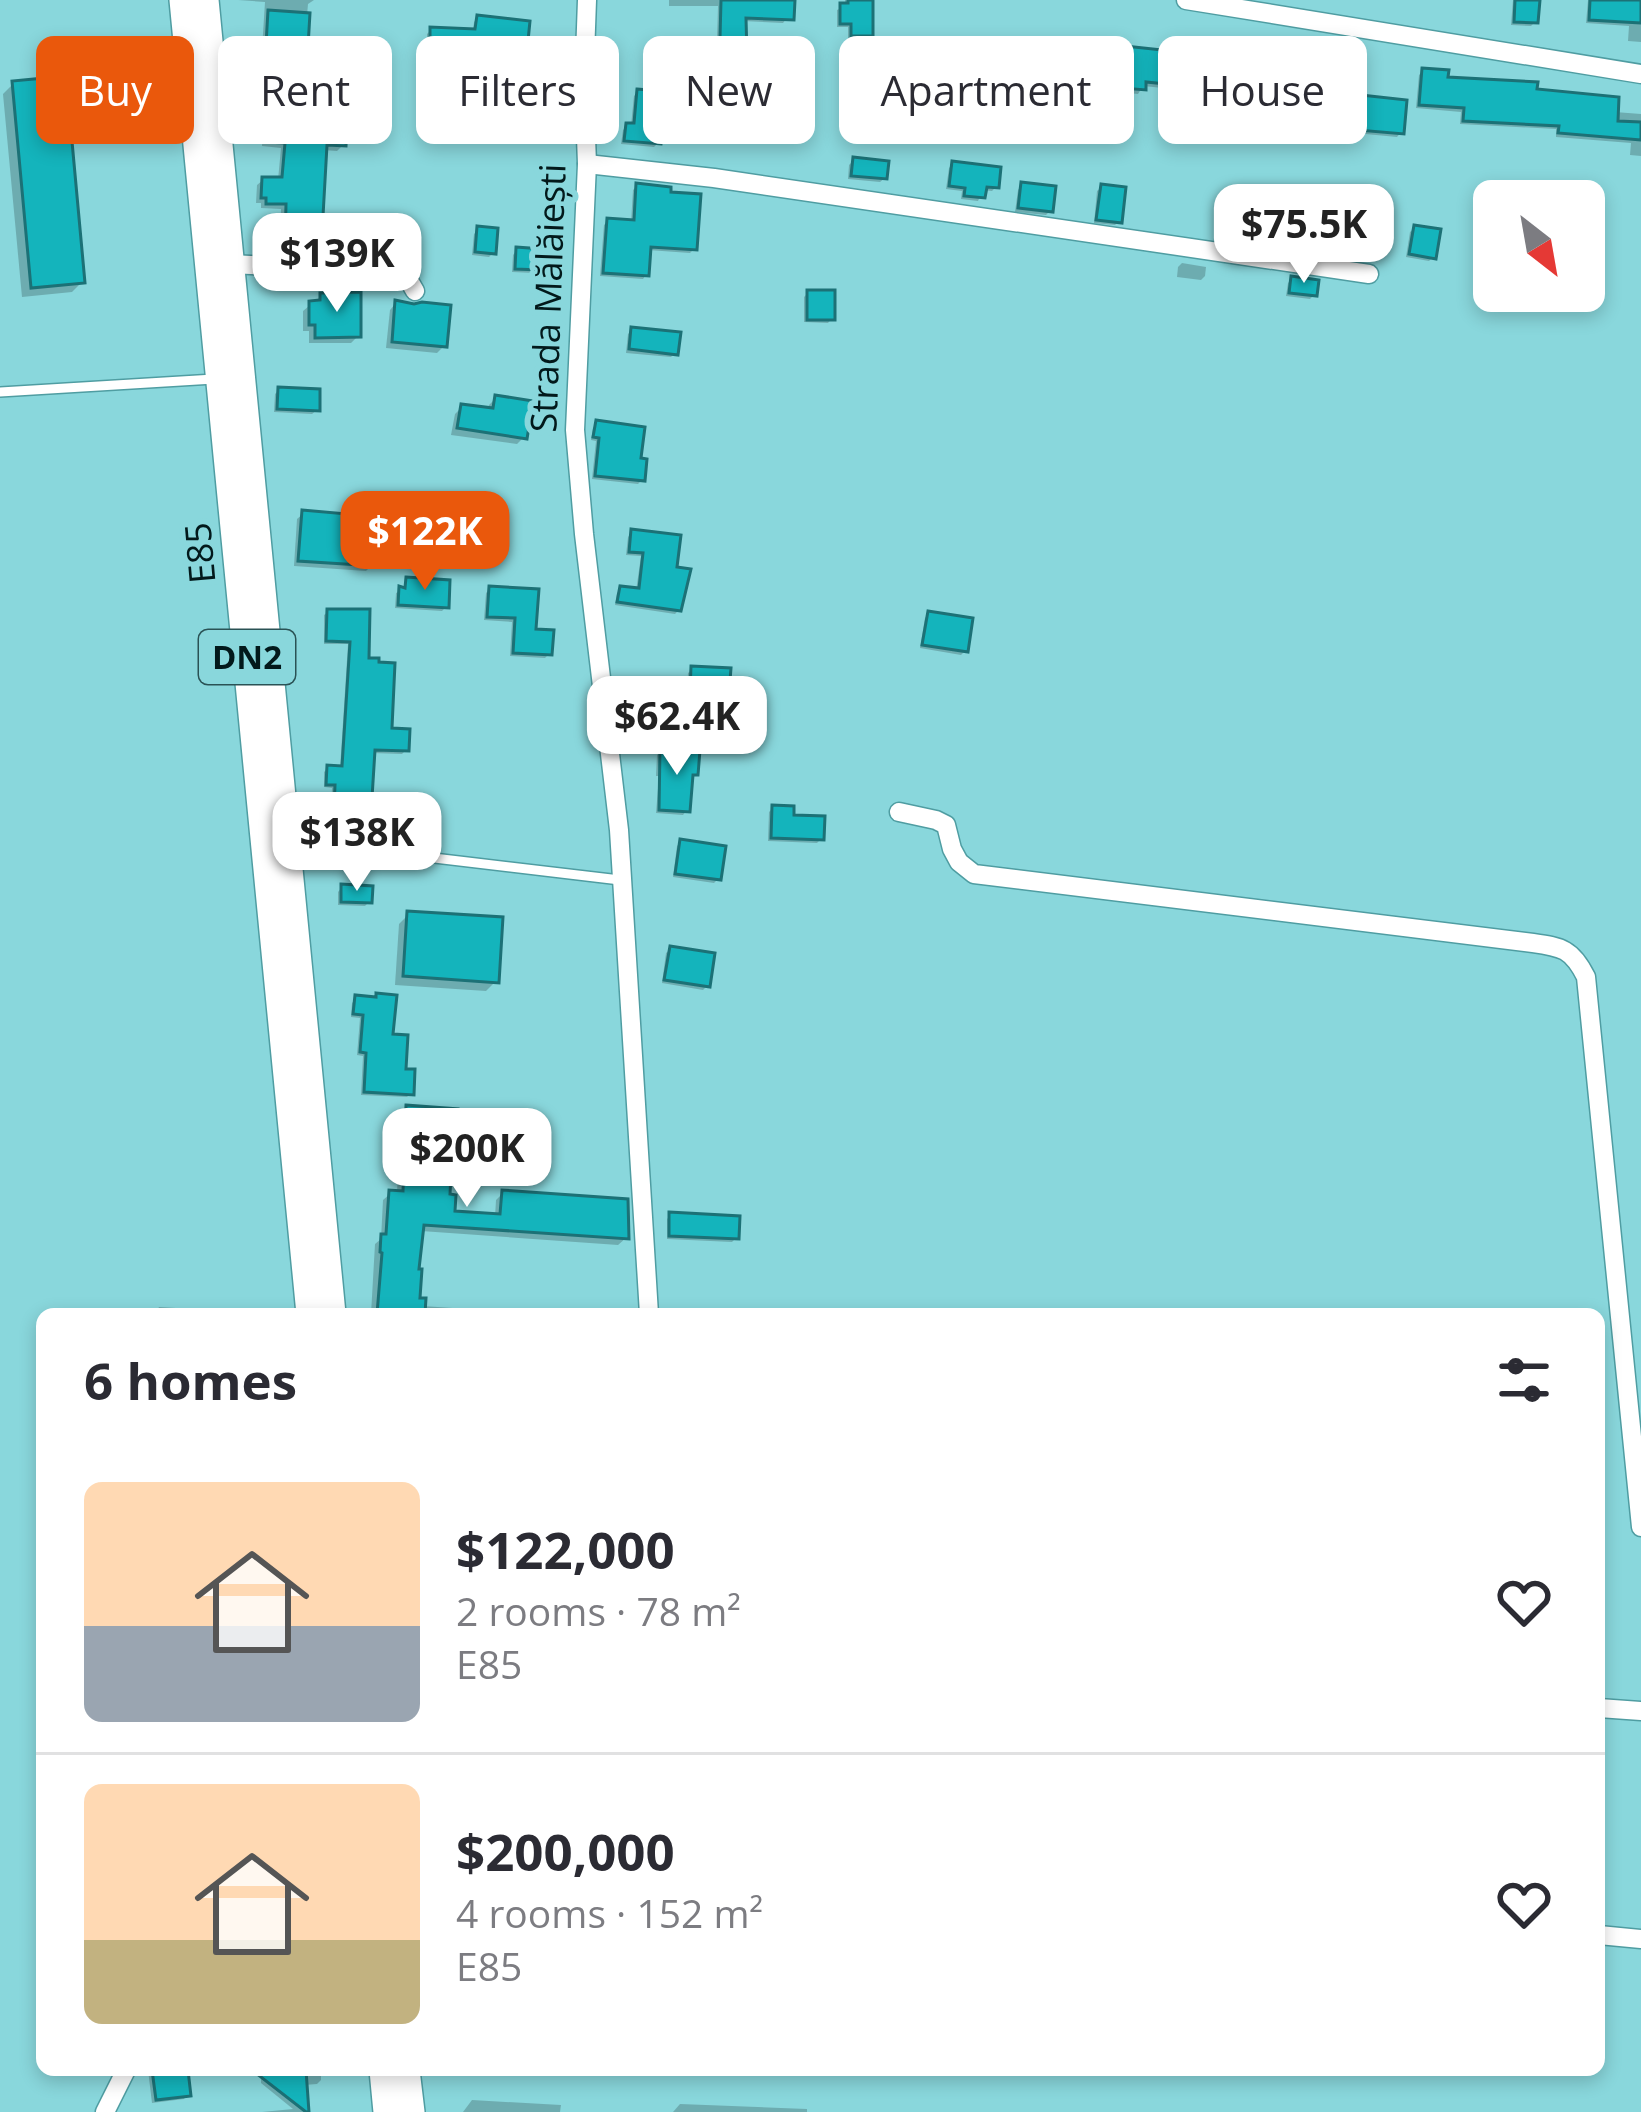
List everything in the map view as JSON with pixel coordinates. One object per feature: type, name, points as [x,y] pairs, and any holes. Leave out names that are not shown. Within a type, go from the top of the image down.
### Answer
[{"type":"main road","name":"E85","points":[[183,0],[309,1308]]},
{"type":"main road","name":"E85","points":[[205,0],[331,1308]]},
{"type":"main road","points":[[384,2076],[387,2112]]},
{"type":"main road","points":[[407,2076],[411,2112]]},
{"type":"street","name":"Strada Mălăiești","points":[[586,0],[587,164],[575,430],[622,880],[649,1308]]},
{"type":"street","points":[[1186,0],[1641,74]]},
{"type":"street","points":[[587,164],[737,181],[1369,274]]},
{"type":"street","points":[[230,265],[404,272],[416,291]]},
{"type":"street","points":[[898,812],[946,825],[959,862],[974,874],[1533,943],[1560,947],[1577,960],[1586,977],[1641,1527]]},
{"type":"street","points":[[1605,1708],[1641,1711]]},
{"type":"street","points":[[1605,1936],[1641,1939]]},
{"type":"street","points":[[105,2112],[123,2076]]},
{"type":"lane","points":[[0,392],[220,379]]},
{"type":"lane","points":[[286,840],[622,880]]},
{"type":"building","points":[[721,0],[795,0],[794,20],[746,18],[746,36],[720,36]]},
{"type":"building","points":[[873,0],[873,36],[851,36],[851,24],[840,24],[840,3]]},
{"type":"building","points":[[1515,0],[1540,0],[1538,23],[1514,22]]},
{"type":"building","points":[[1590,0],[1641,0],[1641,23],[1589,20]]},
{"type":"building","points":[[268,10],[310,13],[309,36],[267,36]]},
{"type":"building","points":[[477,15],[530,21],[528,36],[430,36],[430,27],[475,29]]},
{"type":"building","points":[[1134,47],[1158,50],[1158,83],[1146,82],[1146,90],[1134,89]]},
{"type":"building","points":[[1422,68],[1449,70],[1448,77],[1538,82],[1537,89],[1619,97],[1618,121],[1641,122],[1641,140],[1558,133],[1559,126],[1463,121],[1464,108],[1419,105]]},
{"type":"building","points":[[36,79],[36,144],[72,144],[85,283],[31,288],[12,81]]},
{"type":"building","points":[[637,89],[643,89],[643,143],[624,141],[626,123],[634,123]]},
{"type":"building","points":[[1367,96],[1407,100],[1404,134],[1367,131]]},
{"type":"building","points":[[285,144],[346,144],[327,145],[323,216],[360,217],[359,248],[285,246],[286,204],[266,204],[266,198],[261,198],[262,177],[282,177]]},
{"type":"building","points":[[853,157],[889,161],[887,179],[851,176]]},
{"type":"building","points":[[952,161],[1001,167],[999,188],[987,187],[985,198],[964,196],[965,188],[949,186]]},
{"type":"building","points":[[1021,182],[1056,186],[1053,212],[1018,208]]},
{"type":"building","points":[[636,183],[701,194],[697,250],[651,247],[649,276],[603,273],[607,218],[634,220]]},
{"type":"building","points":[[1101,184],[1126,187],[1122,223],[1096,220]]},
{"type":"building","points":[[1276,203],[1304,207],[1300,236],[1272,233]]},
{"type":"building","points":[[1347,208],[1374,211],[1371,241],[1343,238]]},
{"type":"building","points":[[1414,225],[1441,229],[1436,259],[1409,254]]},
{"type":"building","points":[[477,226],[498,228],[496,254],[475,252]]},
{"type":"building","points":[[516,247],[542,249],[541,270],[515,269]]},
{"type":"building","points":[[1291,276],[1319,280],[1317,296],[1289,293]]},
{"type":"building","points":[[807,290],[835,290],[835,320],[807,320]]},
{"type":"building","points":[[361,292],[361,337],[315,338],[315,325],[309,325],[309,301],[320,300],[320,293]]},
{"type":"building","points":[[395,300],[451,305],[447,347],[392,342]]},
{"type":"building","points":[[631,327],[681,332],[678,355],[629,349]]},
{"type":"building","points":[[278,387],[320,389],[320,411],[277,409]]},
{"type":"building","points":[[495,395],[533,401],[527,439],[457,428],[461,404],[493,408]]},
{"type":"building","points":[[596,420],[645,427],[641,458],[647,459],[645,481],[595,476]]},
{"type":"building","points":[[302,510],[359,515],[357,546],[376,547],[375,566],[298,561]]},
{"type":"building","points":[[631,529],[681,535],[677,567],[691,569],[681,611],[617,602],[620,586],[639,588],[643,553],[629,552]]},
{"type":"building","points":[[406,577],[450,580],[449,608],[398,605],[399,586],[405,588]]},
{"type":"building","points":[[489,586],[539,589],[536,629],[554,630],[552,655],[513,653],[515,618],[487,617]]},
{"type":"building","points":[[327,609],[370,609],[369,658],[395,663],[392,728],[410,729],[409,751],[375,750],[372,798],[392,799],[390,835],[333,832],[335,785],[326,785],[327,765],[342,766],[350,642],[326,641]]},
{"type":"building","points":[[928,611],[973,618],[968,652],[922,645]]},
{"type":"building","points":[[691,666],[731,668],[729,694],[690,692]]},
{"type":"building","points":[[660,748],[700,750],[690,812],[659,810]]},
{"type":"building","points":[[772,805],[794,806],[794,815],[825,816],[824,840],[771,838]]},
{"type":"building","points":[[680,839],[726,846],[721,880],[675,874]]},
{"type":"building","points":[[341,884],[373,886],[372,903],[341,902]]},
{"type":"building","points":[[407,911],[503,917],[499,983],[403,976]]},
{"type":"building","points":[[670,946],[715,953],[710,987],[664,980]]},
{"type":"building","points":[[376,993],[397,995],[393,1034],[408,1035],[406,1069],[415,1069],[414,1095],[364,1092],[363,1015],[353,1014],[355,995],[376,997]]},
{"type":"building","points":[[406,1105],[458,1109],[450,1194],[456,1195],[455,1211],[500,1214],[502,1190],[628,1199],[629,1239],[424,1225],[419,1269],[420,1298],[426,1298],[425,1308],[377,1308],[381,1234],[386,1234],[389,1190],[403,1191]]},
{"type":"building","points":[[669,1212],[740,1216],[739,1239],[669,1236]]},
{"type":"building","points":[[153,2076],[189,2076],[191,2096],[156,2100]]},
{"type":"building","points":[[260,2076],[306,2076],[306,2112]]}]
